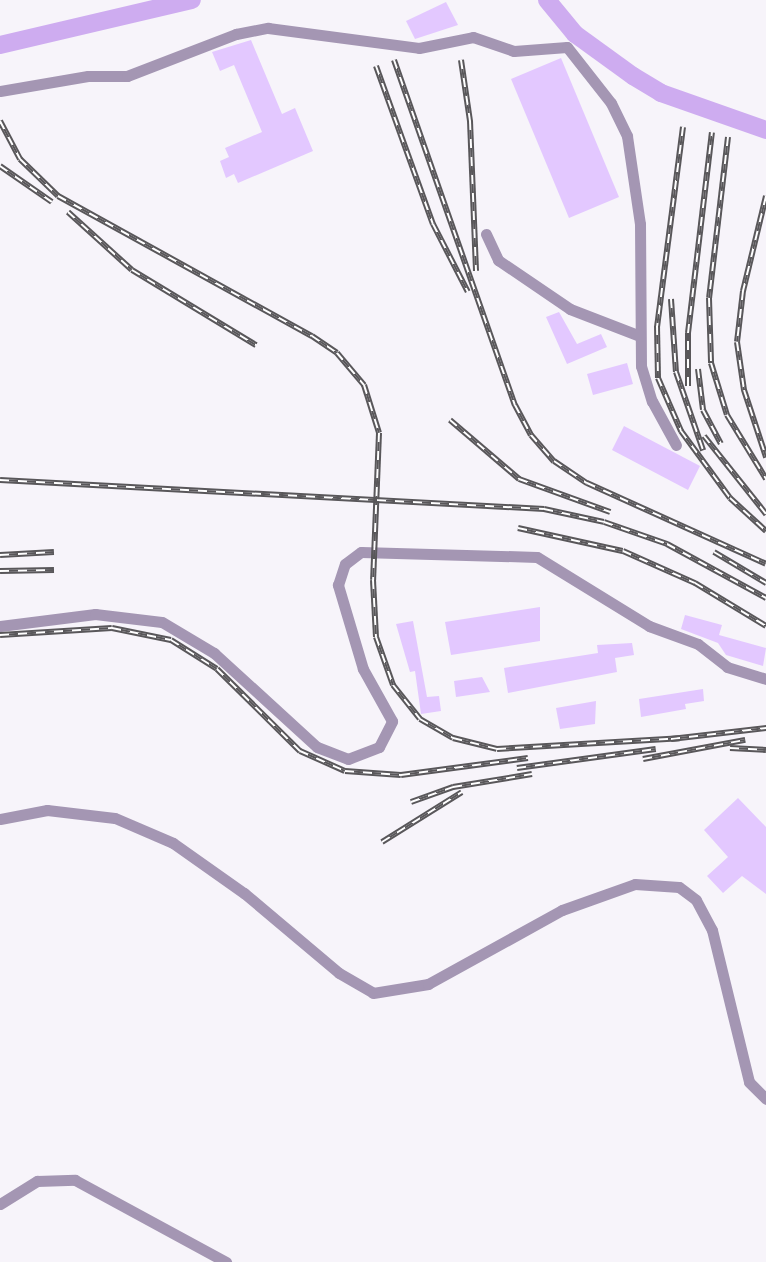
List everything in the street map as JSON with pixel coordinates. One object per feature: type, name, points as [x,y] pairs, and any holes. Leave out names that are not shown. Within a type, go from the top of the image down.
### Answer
[{"type":"lane","points":[[0,91],[96,75],[127,76],[236,34],[268,28],[419,48],[473,37],[514,51],[567,47],[611,103],[627,136],[638,205],[640,336],[645,383],[676,445]]},
{"type":"lane","points":[[486,234],[498,260],[570,309],[640,336]]},
{"type":"lane","points":[[0,626],[95,614],[162,622],[214,653],[317,747],[348,759],[379,747],[392,721],[363,669],[338,585],[345,564],[361,552],[537,557],[649,626],[698,644],[727,667],[766,679]]},
{"type":"lane","points":[[0,819],[47,810],[115,818],[173,843],[244,893],[339,973],[373,993],[428,984],[562,910],[635,884],[679,887],[696,900],[712,930],[749,1082],[766,1099]]},
{"type":"lane","points":[[0,1204],[37,1181],[75,1180],[226,1262]]},
{"type":"building","points":[[446,2],[458,25],[415,39],[406,21]]},
{"type":"building","points":[[251,40],[282,114],[295,108],[313,151],[238,183],[234,174],[226,178],[220,161],[229,157],[225,148],[262,132],[234,65],[220,71],[212,52]]},
{"type":"building","points":[[561,58],[619,197],[569,218],[511,79]]},
{"type":"building","points":[[559,312],[577,344],[601,334],[607,347],[567,364],[546,317]]},
{"type":"building","points":[[627,363],[633,384],[593,395],[587,374]]},
{"type":"building","points":[[624,426],[700,466],[688,490],[612,450]]},
{"type":"building","points":[[540,607],[540,641],[451,655],[445,622]]},
{"type":"building","points":[[685,615],[722,625],[719,635],[766,648],[763,666],[726,655],[718,643],[681,629]]},
{"type":"building","points":[[413,621],[427,697],[439,696],[441,711],[421,714],[415,671],[410,672],[396,624]]},
{"type":"building","points":[[632,643],[634,655],[615,658],[617,672],[508,693],[504,668],[598,653],[597,645]]},
{"type":"building","points":[[482,677],[490,692],[456,697],[454,681]]},
{"type":"building","points":[[703,689],[704,701],[685,704],[686,709],[641,717],[639,699]]},
{"type":"building","points":[[596,701],[595,724],[560,729],[556,708]]},
{"type":"building","points":[[738,798],[766,827],[766,894],[742,876],[723,893],[707,876],[728,857],[704,830]]},
{"type":"waterway","points":[[0,45],[192,0]]},
{"type":"waterway","points":[[547,0],[575,34],[661,93],[766,130]]},
{"type":"railway","points":[[394,60],[515,405],[531,435],[554,461],[587,483],[766,564]]},
{"type":"railway","points":[[461,60],[470,121],[476,271]]},
{"type":"railway","points":[[376,66],[433,224],[468,292]]},
{"type":"railway","points":[[0,121],[20,159],[58,196],[312,336],[337,353],[364,385],[379,433],[373,580],[376,637],[393,685],[420,719],[453,738],[497,749],[680,738]]},
{"type":"railway","points":[[683,127],[657,326],[658,378],[681,431],[730,498],[766,531]]},
{"type":"railway","points":[[688,386],[688,333],[712,132]]},
{"type":"railway","points":[[728,137],[709,298],[711,363],[727,415],[766,479]]},
{"type":"railway","points":[[0,166],[52,202]]},
{"type":"railway","points":[[766,196],[743,291],[737,342],[744,390],[766,457]]},
{"type":"railway","points":[[68,212],[132,270],[256,345]]},
{"type":"railway","points":[[671,299],[676,372],[703,450]]},
{"type":"railway","points":[[698,369],[703,410],[721,444]]},
{"type":"railway","points":[[450,420],[519,479],[610,512]]},
{"type":"railway","points":[[704,436],[766,514]]},
{"type":"railway","points":[[0,480],[544,509],[604,522],[667,544],[766,598]]},
{"type":"railway","points":[[518,528],[623,551],[695,583],[766,626]]},
{"type":"railway","points":[[0,555],[54,552]]},
{"type":"railway","points":[[714,552],[766,583]]},
{"type":"railway","points":[[0,571],[54,570]]},
{"type":"railway","points":[[0,635],[112,628],[171,640],[217,669],[300,751],[345,771],[401,775],[528,758]]},
{"type":"railway","points":[[671,739],[766,728]]},
{"type":"railway","points":[[643,759],[745,740]]},
{"type":"railway","points":[[730,748],[766,750]]},
{"type":"railway","points":[[517,768],[656,749]]},
{"type":"railway","points":[[411,802],[453,787],[532,774]]},
{"type":"railway","points":[[382,842],[462,792]]}]
